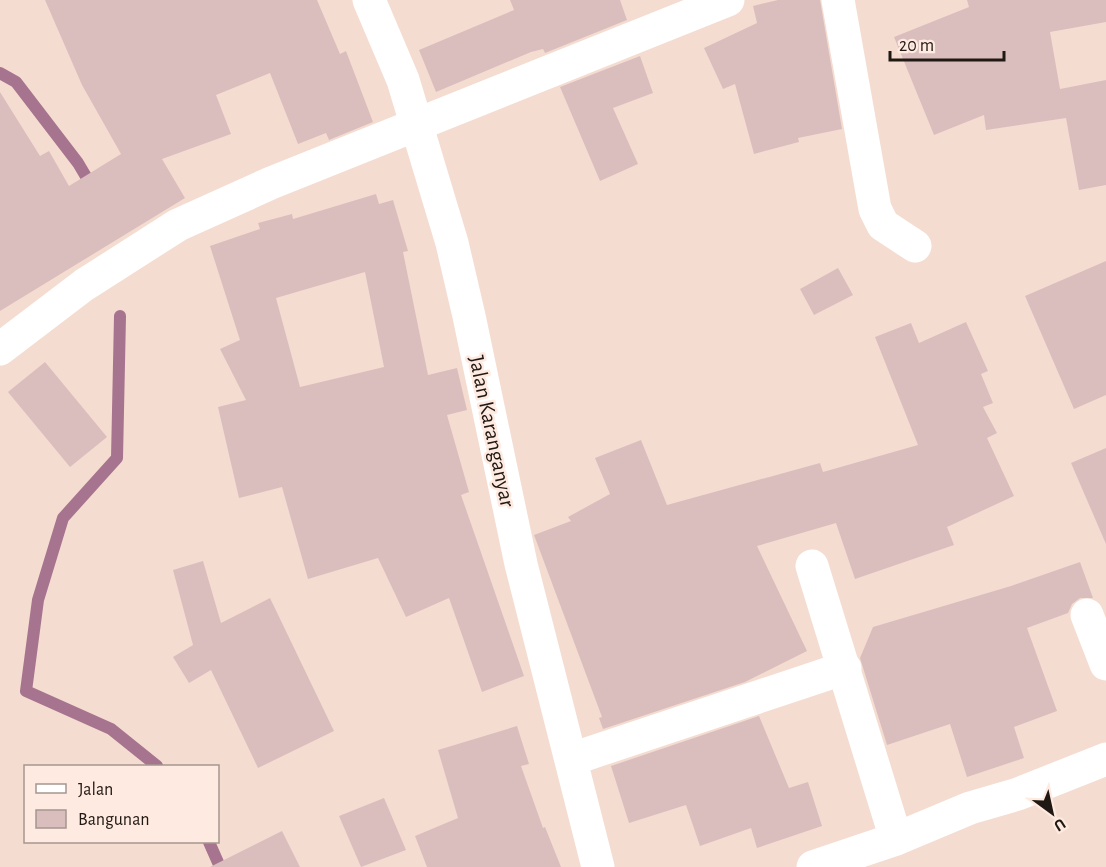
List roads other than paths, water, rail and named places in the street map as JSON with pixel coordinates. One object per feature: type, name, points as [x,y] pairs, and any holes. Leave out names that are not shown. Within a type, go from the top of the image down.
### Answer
[{"type":"street","name":"Jalan Karanganyar","points":[[369,0],[403,80],[467,305],[521,564],[598,867]]},
{"type":"street","points":[[0,349],[84,285],[178,225],[271,183],[728,0]]},
{"type":"street","points":[[838,0],[875,209],[883,225],[915,246]]},
{"type":"street","points":[[812,566],[896,839]]},
{"type":"street","points":[[1087,615],[1106,664]]},
{"type":"street","points":[[572,759],[845,668]]},
{"type":"street","points":[[821,866],[896,839],[970,808],[1018,794],[1106,759]]},
{"type":"waterway","points":[[0,73],[16,82],[78,163],[94,190]]},
{"type":"waterway","points":[[120,316],[117,458],[63,518],[38,600],[26,691],[111,729],[156,765]]},
{"type":"waterway","points":[[209,843],[220,867]]}]
